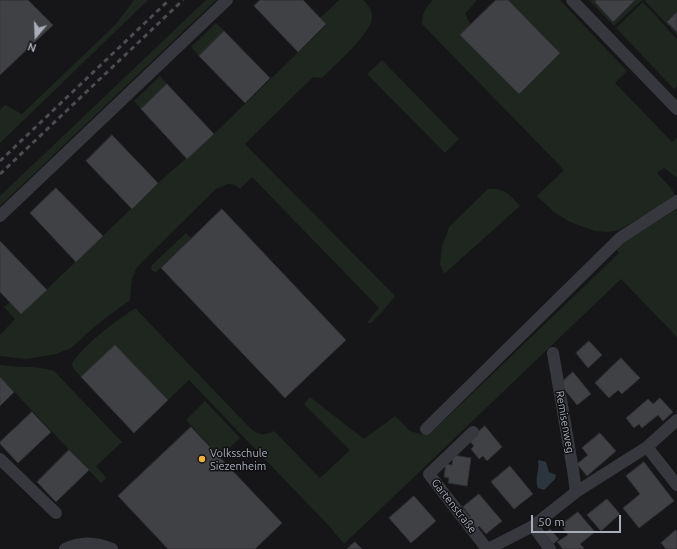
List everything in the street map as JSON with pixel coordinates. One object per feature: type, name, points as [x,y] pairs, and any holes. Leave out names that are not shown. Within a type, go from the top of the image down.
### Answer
[{"type":"street","points":[[0,216],[227,0]]},
{"type":"street","points":[[572,0],[677,109]]},
{"type":"street","points":[[426,429],[620,238],[677,201]]},
{"type":"street","name":"Remisenweg","points":[[553,353],[576,492]]},
{"type":"street","name":"Gartenstraße","points":[[473,432],[429,474],[487,549],[533,526],[576,492],[647,447],[677,420]]},
{"type":"street","points":[[647,447],[677,485]]},
{"type":"street","points":[[0,459],[56,512]]},
{"type":"street","points":[[533,526],[550,549]]},
{"type":"street","points":[[65,549],[86,542],[101,544],[112,549]]},
{"type":"shaded area","points":[[134,0],[148,0],[0,143],[0,110],[5,105],[22,114],[116,24]]},
{"type":"shaded area","points":[[206,0],[216,0],[0,206],[0,196]]},
{"type":"shaded area","points":[[339,0],[363,0],[366,3],[372,13],[371,22],[367,30],[352,48],[322,78],[313,77],[245,144],[395,296],[382,312],[371,323],[367,322],[379,308],[252,177],[240,189],[237,186],[228,184],[216,189],[137,267],[132,279],[130,300],[99,323],[71,348],[56,354],[27,359],[0,356],[0,335],[15,319],[4,307],[10,302],[21,314],[158,183],[214,134],[326,25],[320,18]]},
{"type":"shaded area","points":[[433,0],[477,0],[465,14],[471,25],[461,36],[519,94],[560,53],[508,0],[560,0],[627,71],[615,83],[672,142],[677,138],[677,178],[664,168],[657,173],[671,188],[676,197],[619,230],[608,232],[595,231],[570,222],[554,212],[537,196],[564,170],[422,24],[425,10]]},
{"type":"shaded area","points":[[589,0],[597,0],[595,2],[613,22],[635,0],[642,0],[614,26]]},
{"type":"shaded area","points":[[677,0],[677,12],[667,22],[677,32],[677,35],[645,1]]},
{"type":"shaded area","points":[[643,2],[677,39],[677,86],[674,89],[616,28]]},
{"type":"shaded area","points":[[216,23],[224,31],[199,56],[191,47]]},
{"type":"shaded area","points":[[382,60],[459,139],[445,153],[367,74]]},
{"type":"shaded area","points":[[160,76],[167,84],[141,109],[134,101]]},
{"type":"shaded area","points":[[488,189],[499,190],[507,193],[520,206],[444,274],[440,264],[442,246],[449,227]]},
{"type":"shaded area","points":[[677,209],[677,337],[621,279],[344,544],[329,526],[189,380],[168,400],[115,345],[81,377],[73,368],[72,363],[86,347],[101,333],[135,308],[252,430],[263,434],[268,434],[274,431],[320,478],[350,450],[304,404],[310,397],[364,439],[395,416],[410,431],[423,435],[435,429],[619,253],[614,246]]},
{"type":"shaded area","points":[[186,233],[191,238],[156,272],[153,271],[151,268],[152,265]]},
{"type":"shaded area","points":[[0,365],[41,368],[54,371],[122,442],[96,466],[106,478],[101,483],[0,377]]},
{"type":"shaded area","points":[[205,401],[240,438],[220,457],[186,420]]},
{"type":"shaded area","points":[[539,460],[546,462],[549,472],[556,475],[555,479],[544,490],[538,488],[537,484]]},
{"type":"building","points":[[0,0],[28,0],[53,25],[0,75]]},
{"type":"building","points":[[260,0],[303,0],[326,24],[298,52],[254,6]]},
{"type":"building","points":[[496,0],[508,0],[560,53],[519,94],[460,35]]},
{"type":"building","points":[[597,0],[635,0],[613,22],[595,2]]},
{"type":"building","points":[[677,12],[677,32],[667,22]]},
{"type":"building","points":[[224,31],[270,78],[245,103],[199,56]]},
{"type":"building","points":[[167,84],[214,134],[187,159],[141,109]]},
{"type":"building","points":[[112,135],[158,183],[132,209],[86,161]]},
{"type":"building","points":[[56,188],[103,236],[76,262],[30,213]]},
{"type":"building","points":[[222,209],[346,340],[285,398],[161,268]]},
{"type":"building","points":[[0,241],[47,290],[21,314],[0,292]]},
{"type":"building","points":[[589,341],[602,355],[588,368],[576,353]]},
{"type":"building","points":[[115,345],[168,400],[134,433],[81,377]]},
{"type":"building","points":[[621,358],[640,378],[622,394],[618,390],[609,398],[595,383]]},
{"type":"building","points":[[573,372],[591,394],[577,405],[560,384]]},
{"type":"building","points":[[0,377],[14,392],[0,406]]},
{"type":"building","points":[[660,398],[673,412],[663,421],[658,415],[642,428],[639,424],[634,428],[626,418],[648,399],[653,404]]},
{"type":"building","points":[[32,412],[51,432],[18,463],[0,444],[0,442]]},
{"type":"building","points":[[485,426],[502,447],[487,461],[483,456],[479,459],[471,449],[474,446],[469,440]]},
{"type":"building","points":[[191,427],[282,523],[255,549],[168,549],[118,496]]},
{"type":"building","points":[[600,433],[616,451],[587,476],[577,464],[588,455],[582,448]]},
{"type":"building","points":[[69,450],[89,470],[56,502],[37,482]]},
{"type":"building","points":[[453,455],[471,458],[467,486],[448,483],[449,478],[444,477],[446,464],[452,465]]},
{"type":"building","points":[[644,462],[674,501],[639,528],[623,508],[640,494],[626,476]]},
{"type":"building","points":[[510,466],[533,494],[514,509],[491,482]]},
{"type":"building","points":[[479,494],[502,521],[486,534],[479,526],[476,529],[468,519],[471,517],[463,507]]},
{"type":"building","points":[[414,496],[436,521],[411,543],[389,518]]},
{"type":"building","points":[[607,499],[620,514],[601,531],[587,515]]},
{"type":"building","points":[[578,512],[595,532],[580,544],[584,548],[563,549],[557,542],[568,535],[561,525]]},
{"type":"building","points":[[550,529],[559,539],[553,544],[545,534]]},
{"type":"building","points":[[676,530],[677,549],[666,549],[661,543]]},
{"type":"building","points":[[355,542],[362,549],[347,549]]},
{"type":"railway","points":[[0,161],[169,0]]},
{"type":"railway","points":[[0,174],[183,0]]},
{"type":"place","name":"Volksschule Siezenheim","points":[[202,459]]}]
